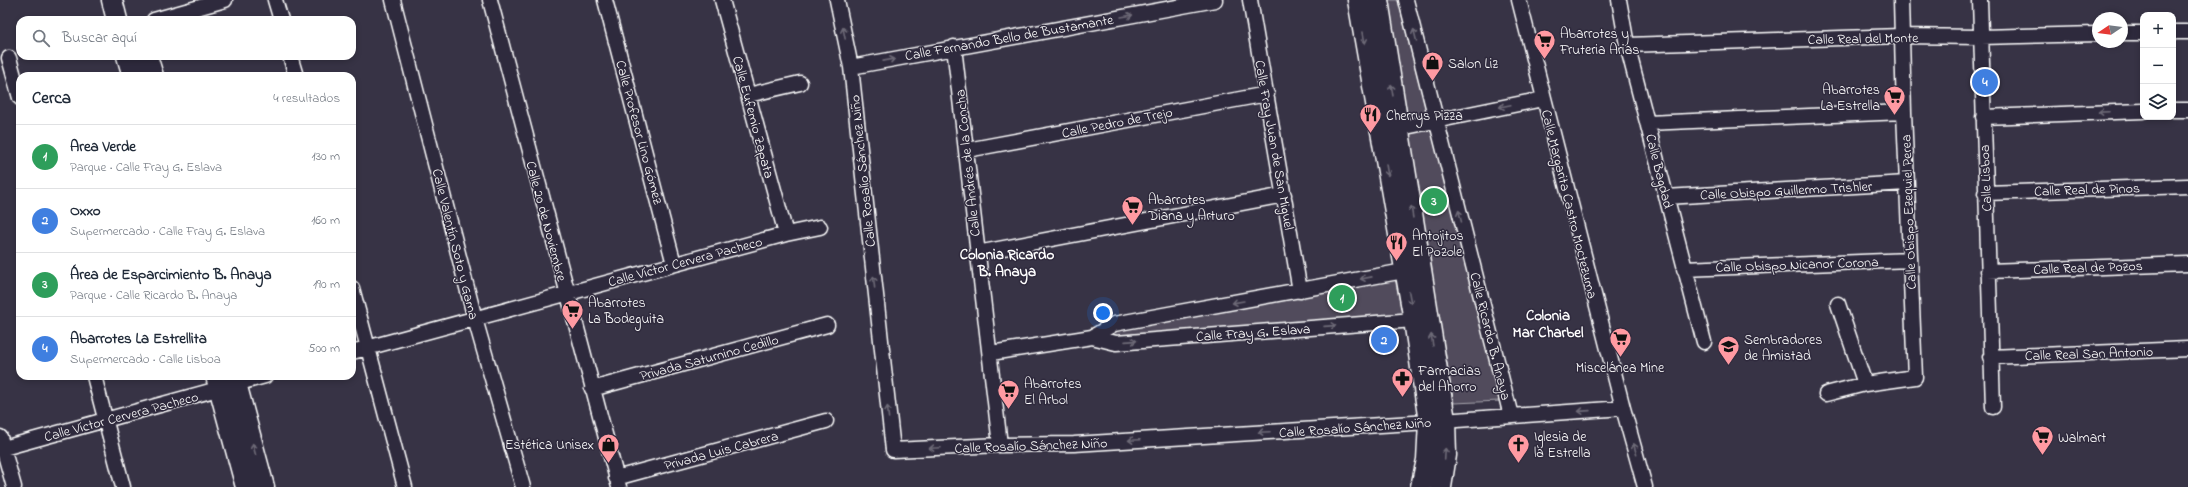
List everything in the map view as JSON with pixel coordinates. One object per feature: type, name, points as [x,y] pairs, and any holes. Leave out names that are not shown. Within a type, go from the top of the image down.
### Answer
[{"type":"main road","points":[[112,0],[116,16]]},
{"type":"main road","points":[[1358,0],[1389,130],[1437,421],[1421,487]]},
{"type":"main road","points":[[1378,0],[1389,130],[1404,271],[1437,421],[1446,455],[1441,487]]},
{"type":"main road","points":[[128,60],[132,72]]},
{"type":"main road","points":[[148,60],[152,72]]},
{"type":"main road","points":[[227,381],[246,487]]},
{"type":"main road","points":[[227,381],[264,487]]},
{"type":"street","points":[[168,16],[225,0]]},
{"type":"street","points":[[275,0],[280,16]]},
{"type":"street","name":"Calle Valentín Soto y Gama","points":[[393,0],[475,319],[523,487]]},
{"type":"street","name":"Calle 20 de Noviembre","points":[[490,0],[566,294],[618,483]]},
{"type":"street","name":"Calle Profesor Lino Gómez","points":[[605,0],[674,264]]},
{"type":"street","name":"Calle Eufemio Zapata","points":[[722,0],[786,234]]},
{"type":"street","name":"Calle Rosalío Sánchez Niño","points":[[837,0],[851,67],[893,450],[1000,445],[1074,444],[1623,408]]},
{"type":"street","name":"Calle Fernando Bello de Bustamante","points":[[851,67],[1215,0]]},
{"type":"street","name":"Calle Fray Juan de San Miguel","points":[[1250,0],[1300,290]]},
{"type":"street","name":"Calle Ricardo B. Anaya","points":[[1406,0],[1511,416]]},
{"type":"street","name":"Calle Margarita Castro Moctezuma","points":[[1519,0],[1543,99],[1645,487]]},
{"type":"street","name":"Calle Bagdad","points":[[1618,0],[1627,45],[1704,342]]},
{"type":"street","name":"Calle Obispo Ezequiel Perea","points":[[1866,384],[1915,377],[1906,183],[1901,0]]},
{"type":"street","name":"Calle Lisboa","points":[[1980,0],[1990,357],[1993,407]]},
{"type":"street","points":[[2176,32],[2188,32]]},
{"type":"street","points":[[2128,33],[2140,33]]},
{"type":"street","name":"Calle Real del Monte","points":[[1627,45],[1901,36],[1981,37],[2092,34]]},
{"type":"street","name":"Calle Andrés de la Concha","points":[[954,47],[967,150],[976,253],[991,352],[1000,445]]},
{"type":"street","points":[[10,58],[16,82]]},
{"type":"street","points":[[291,60],[295,72]]},
{"type":"street","points":[[748,95],[800,83]]},
{"type":"street","name":"Calle Pedro de Trejo","points":[[967,150],[1267,94]]},
{"type":"street","points":[[1389,130],[1543,99]]},
{"type":"street","points":[[2176,110],[2188,110]]},
{"type":"street","points":[[1983,117],[2140,111]]},
{"type":"street","points":[[1647,123],[1904,112]]},
{"type":"street","name":"Calle Obispo Guillermo Trishler","points":[[1666,197],[1906,183]]},
{"type":"street","name":"Calle Real de Pinos","points":[[1986,193],[2188,186]]},
{"type":"street","points":[[976,253],[1284,195]]},
{"type":"street","name":"Calle Víctor Cervera Pacheco","points":[[356,351],[786,234],[820,227]]},
{"type":"street","name":"Calle Obispo Nicanor Corona","points":[[1684,269],[1910,260]]},
{"type":"street","name":"Calle Real de Pozos","points":[[1988,271],[2188,264]]},
{"type":"street","name":"Calle Fray G. Eslava","points":[[1092,337],[1114,324],[1404,271]]},
{"type":"street","points":[[356,303],[405,487]]},
{"type":"street","points":[[1826,394],[1866,384],[1838,304]]},
{"type":"street","name":"Calle Fray G. Eslava","points":[[991,352],[1092,337],[1116,342],[1414,320]]},
{"type":"street","name":"Privada Saturnino Cedillo","points":[[592,390],[827,325]]},
{"type":"street","name":"Calle Real San Antonio","points":[[1990,357],[2188,349]]},
{"type":"street","points":[[95,380],[123,487]]},
{"type":"street","name":"Calle Víctor Cervera Pacheco","points":[[1,444],[106,420],[227,381]]},
{"type":"street","name":"Privada Luis Cabrera","points":[[618,483],[826,421]]},
{"type":"street","points":[[1,444],[14,487]]},
{"type":"shaded area","points":[[1383,0],[1398,0],[1500,401],[1454,403]]},
{"type":"shaded area","points":[[1395,279],[1403,317],[1115,337],[1111,332],[1114,328]]},
{"type":"place","name":"Abarrotes y Fruteria Arias","points":[[1544,60]]},
{"type":"place","name":"Salon Liz","points":[[1432,82]]},
{"type":"place","name":"Abarrotes La Estrellita","points":[[1985,82]]},
{"type":"place","name":"Abarrotes La Estrella","points":[[1895,116]]},
{"type":"place","name":"Cherrys Pizza","points":[[1370,134]]},
{"type":"place","name":"Área de Esparcimiento B. Anaya","points":[[1434,201]]},
{"type":"place","name":"Abarrotes Diana y Arturo","points":[[1132,226]]},
{"type":"place","name":"Antojitos El Pozole","points":[[1397,262]]},
{"type":"place","name":"Area Verde","points":[[1342,298]]},
{"type":"place","name":"Abarrotes La Bodeguita","points":[[572,330]]},
{"type":"place","name":"Oxxo","points":[[1384,340]]},
{"type":"place","name":"Miscelánea Mine","points":[[1620,358]]},
{"type":"place","name":"Sembradores de Amistad","points":[[1728,366]]},
{"type":"place","name":"Farmacias del Ahorro","points":[[1402,398]]},
{"type":"place","name":"Abarrotes El Arbol","points":[[1008,410]]},
{"type":"place","name":"Walmart","points":[[2043,456]]},
{"type":"place","name":"Estética Unisex","points":[[609,464]]},
{"type":"place","name":"Iglesia de la Estrella","points":[[1519,464]]},
{"type":"district","name":"Colonia Ricardo B. Anaya","points":[[1007,262]]},
{"type":"district","name":"Colonia Mar Charbel","points":[[1548,324]]}]
